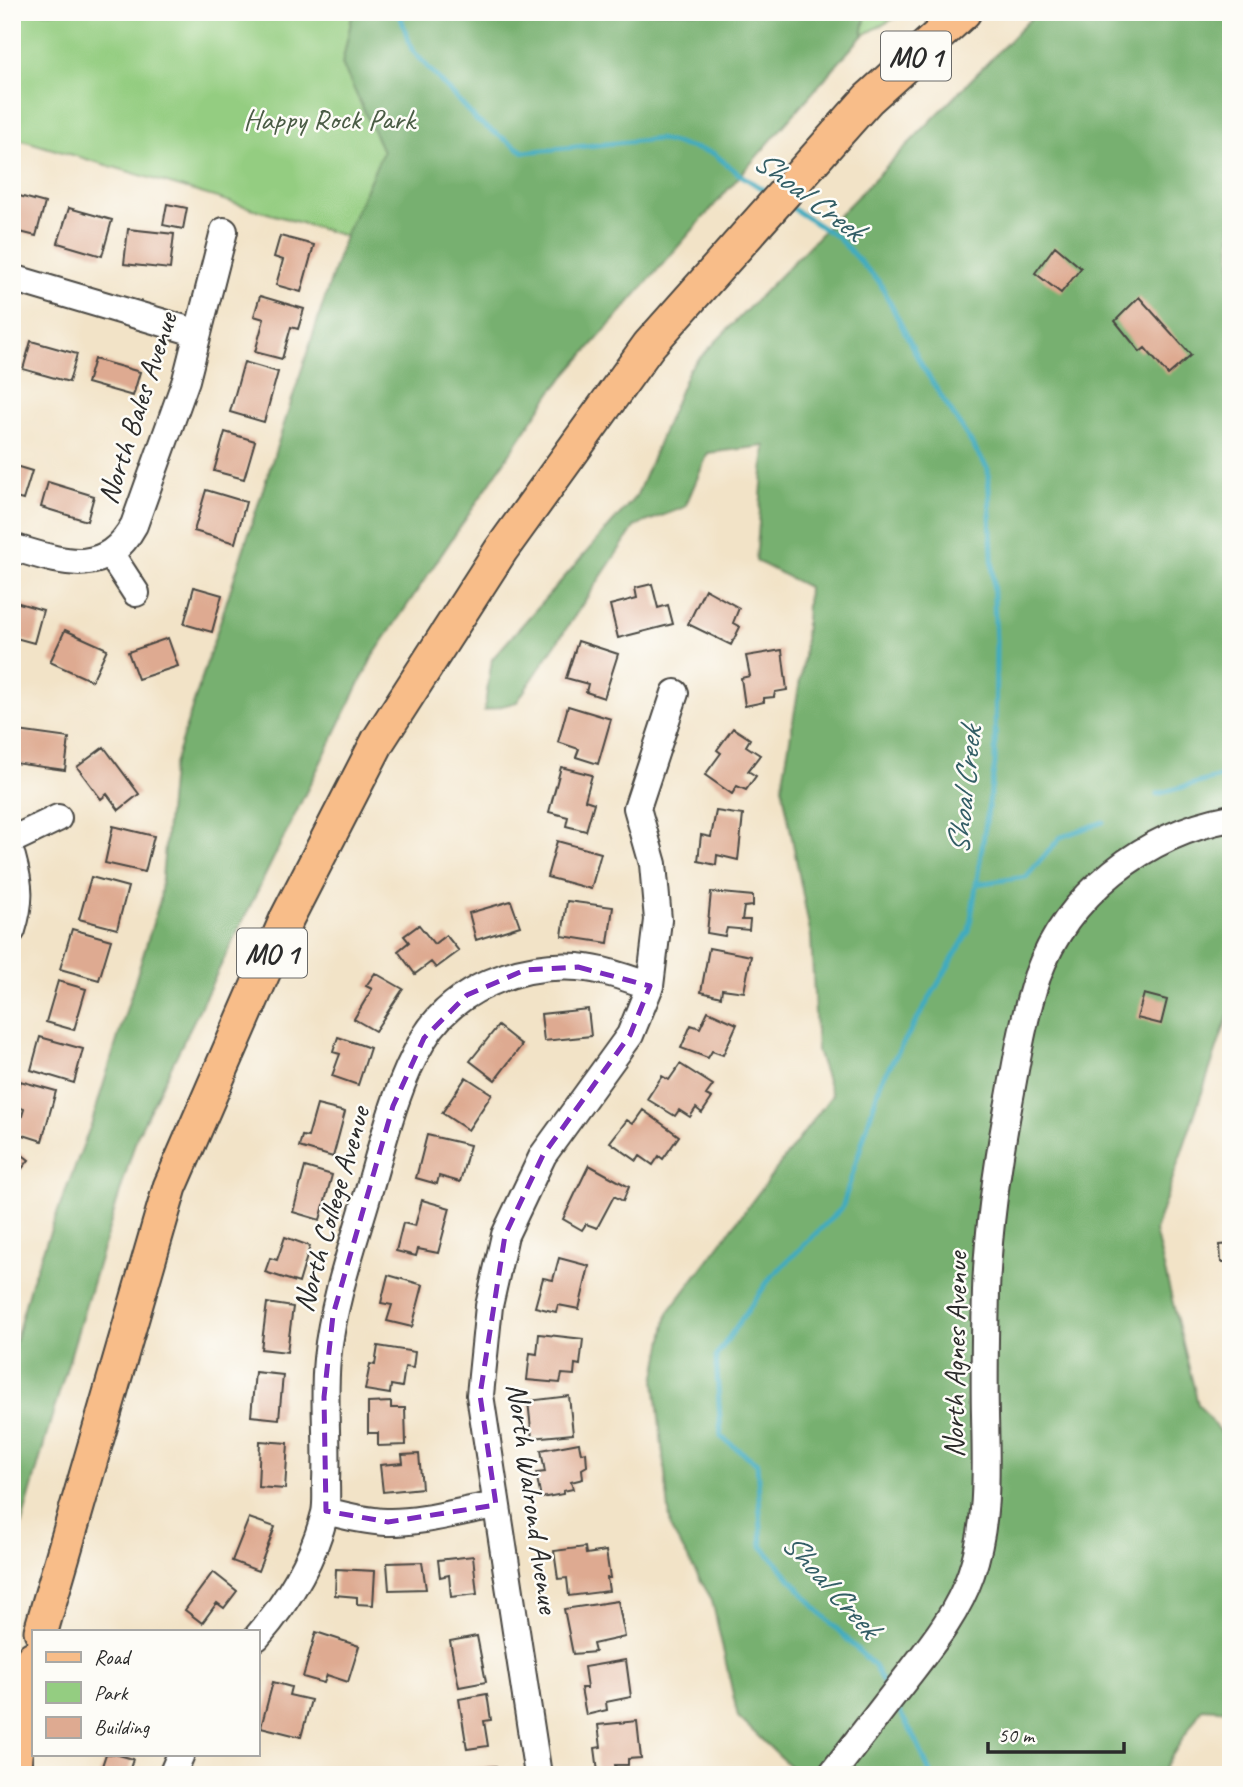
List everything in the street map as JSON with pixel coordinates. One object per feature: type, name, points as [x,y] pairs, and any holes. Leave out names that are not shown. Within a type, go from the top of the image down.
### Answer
[{"type":"main road","name":"MO 1","points":[[41,1630],[170,1187],[287,918],[378,741],[501,550],[649,345],[868,99],[964,12]]},
{"type":"main road","points":[[13,1775],[17,1708],[32,1661]]},
{"type":"street","name":"North Bales Avenue","points":[[110,553],[127,537],[134,525],[186,380],[224,231]]},
{"type":"street","points":[[12,278],[198,333]]},
{"type":"street","points":[[12,547],[72,563],[97,560],[110,553],[136,593]]},
{"type":"street","name":"North Walrond Avenue","points":[[538,1775],[480,1395],[489,1306],[505,1235],[543,1155],[630,1035],[650,986],[658,920],[653,864],[637,808],[675,693]]},
{"type":"street","points":[[12,840],[58,818]]},
{"type":"street","name":"North Agnes Avenue","points":[[831,1775],[941,1633],[971,1574],[985,1511],[986,1289],[1001,1148],[1013,1079],[1038,976],[1056,937],[1078,905],[1101,882],[1148,848],[1170,836],[1231,818]]},
{"type":"street","points":[[12,857],[20,893],[12,930]]},
{"type":"street","name":"North College Avenue","points":[[259,1635],[284,1606],[301,1575],[326,1511],[324,1397],[333,1315],[393,1106],[424,1038],[442,1017],[467,995],[493,980],[525,970],[578,967],[616,974],[650,986]]},
{"type":"street","points":[[326,1511],[352,1518],[388,1522],[496,1505]]},
{"type":"street","points":[[172,1775],[180,1756]]},
{"type":"highlighted area","points":[[578,967],[650,986],[630,1035],[543,1155],[505,1235],[480,1395],[496,1505],[388,1522],[326,1511],[324,1397],[333,1315],[393,1106],[424,1038],[467,995],[525,970]]},
{"type":"green space","name":"Happy Rock Park","points":[[12,12],[406,12],[573,304],[12,137]]},
{"type":"green space","points":[[353,12],[866,12],[862,36],[552,391],[373,656],[137,1136],[12,1559],[12,1354],[31,1282],[92,1122],[160,900],[172,770],[345,236],[383,151],[342,64]]},
{"type":"green space","points":[[866,12],[906,12],[862,36]]},
{"type":"green space","points":[[1037,12],[1231,12],[1231,1007],[1155,1231],[1198,1404],[1231,1446],[1231,1710],[1202,1708],[1160,1775],[799,1775],[738,1717],[712,1600],[671,1529],[655,1381],[668,1313],[832,1095],[817,1051],[811,937],[782,786],[804,657],[808,587],[756,561],[765,446],[708,453],[685,507],[635,526],[517,702],[484,711],[492,659],[637,495],[689,369]]},
{"type":"building","points":[[12,194],[45,203],[36,236],[12,230]]},
{"type":"building","points":[[167,204],[187,208],[183,229],[163,225]]},
{"type":"building","points":[[69,208],[112,220],[102,256],[58,243]]},
{"type":"building","points":[[128,229],[174,234],[170,269],[124,264]]},
{"type":"building","points":[[280,236],[314,245],[301,292],[276,285],[283,260],[274,257]]},
{"type":"building","points":[[1055,246],[1081,268],[1061,293],[1035,273]]},
{"type":"building","points":[[260,296],[304,309],[298,329],[291,327],[282,359],[255,352],[264,319],[254,316]]},
{"type":"building","points":[[1139,297],[1191,355],[1168,375],[1145,348],[1140,352],[1115,321]]},
{"type":"building","points":[[31,341],[77,354],[69,382],[23,369]]},
{"type":"building","points":[[94,359],[140,372],[133,396],[87,383]]},
{"type":"building","points":[[244,362],[278,372],[264,422],[230,412]]},
{"type":"building","points":[[225,432],[255,441],[244,479],[214,471]]},
{"type":"building","points":[[12,465],[32,471],[23,500],[12,497]]},
{"type":"building","points":[[48,482],[94,496],[87,521],[41,507]]},
{"type":"building","points":[[206,490],[246,502],[235,543],[194,531]]},
{"type":"building","points":[[652,584],[658,608],[668,605],[673,624],[618,638],[610,605],[637,598],[635,588]]},
{"type":"building","points":[[194,587],[222,595],[212,632],[184,624]]},
{"type":"building","points":[[705,589],[739,608],[733,623],[740,627],[731,645],[688,624]]},
{"type":"building","points":[[12,601],[43,610],[34,643],[12,637]]},
{"type":"building","points":[[65,630],[107,649],[92,681],[50,662]]},
{"type":"building","points":[[168,638],[178,666],[138,679],[128,652]]},
{"type":"building","points":[[578,641],[618,654],[604,698],[586,692],[588,684],[566,678]]},
{"type":"building","points":[[782,650],[787,690],[775,692],[774,697],[764,698],[764,702],[745,706],[741,678],[750,676],[746,656]]},
{"type":"building","points":[[568,706],[611,719],[598,764],[576,757],[579,749],[558,742]]},
{"type":"building","points":[[733,728],[750,739],[746,746],[760,755],[748,771],[756,776],[746,790],[737,786],[732,794],[705,775],[721,753],[717,750]]},
{"type":"building","points":[[18,731],[69,738],[65,770],[14,763]]},
{"type":"building","points":[[104,747],[139,794],[119,810],[107,794],[101,799],[77,767]]},
{"type":"building","points":[[561,767],[592,775],[585,800],[594,803],[586,831],[566,826],[568,817],[549,812]]},
{"type":"building","points":[[716,811],[743,815],[738,860],[717,855],[716,865],[698,861],[701,835],[711,837]]},
{"type":"building","points":[[113,826],[154,836],[145,872],[105,863]]},
{"type":"building","points":[[557,841],[601,853],[591,889],[547,877]]},
{"type":"building","points":[[91,877],[128,887],[117,929],[79,919]]},
{"type":"building","points":[[711,892],[753,896],[753,906],[744,907],[742,920],[750,920],[749,930],[727,928],[725,936],[707,933]]},
{"type":"building","points":[[511,901],[520,926],[476,940],[469,913]]},
{"type":"building","points":[[567,901],[613,907],[608,943],[562,936]]},
{"type":"building","points":[[419,925],[434,944],[446,935],[459,951],[436,968],[431,962],[415,974],[398,951],[409,942],[404,936]]},
{"type":"building","points":[[72,929],[111,940],[99,980],[60,969]]},
{"type":"building","points":[[709,948],[751,956],[744,992],[722,989],[721,997],[701,992]]},
{"type":"building","points":[[375,973],[403,989],[375,1031],[354,1019],[372,989],[366,986]]},
{"type":"building","points":[[58,981],[86,989],[74,1030],[46,1022]]},
{"type":"building","points":[[1144,994],[1167,1000],[1161,1024],[1137,1018]]},
{"type":"building","points":[[588,1009],[591,1036],[544,1041],[541,1014]]},
{"type":"building","points":[[708,1011],[737,1024],[723,1055],[712,1051],[708,1058],[681,1048],[691,1025],[700,1028]]},
{"type":"building","points":[[498,1026],[522,1045],[495,1080],[470,1061]]},
{"type":"building","points":[[40,1037],[83,1049],[74,1083],[31,1070]]},
{"type":"building","points":[[338,1037],[370,1048],[358,1085],[332,1076],[340,1054],[333,1052]]},
{"type":"building","points":[[680,1064],[713,1085],[706,1095],[712,1098],[702,1113],[696,1108],[690,1117],[679,1110],[675,1116],[647,1099],[662,1076],[669,1080]]},
{"type":"building","points":[[466,1077],[492,1094],[468,1130],[442,1113]]},
{"type":"building","points":[[20,1081],[56,1091],[42,1141],[17,1133],[24,1109],[13,1105]]},
{"type":"building","points":[[317,1105],[345,1112],[333,1157],[299,1147],[302,1136],[308,1137]]},
{"type":"building","points":[[643,1110],[679,1136],[663,1159],[659,1156],[653,1165],[640,1156],[637,1161],[610,1142],[627,1120],[633,1124]]},
{"type":"building","points":[[427,1135],[470,1145],[460,1182],[439,1176],[437,1184],[416,1178]]},
{"type":"building","points":[[12,1147],[29,1160],[12,1181]]},
{"type":"building","points":[[589,1165],[629,1187],[623,1201],[614,1196],[597,1228],[586,1224],[582,1230],[563,1219]]},
{"type":"building","points":[[305,1167],[332,1175],[320,1220],[293,1212]]},
{"type":"building","points":[[422,1200],[450,1208],[438,1253],[418,1249],[416,1256],[396,1251],[403,1223],[415,1226]]},
{"type":"building","points":[[285,1237],[310,1246],[299,1283],[265,1272],[270,1258],[277,1260]]},
{"type":"building","points":[[1231,1244],[1231,1262],[1221,1262],[1220,1245]]},
{"type":"building","points":[[559,1258],[589,1266],[579,1309],[558,1305],[556,1312],[535,1307],[543,1278],[553,1280]]},
{"type":"building","points":[[388,1275],[423,1285],[412,1327],[387,1321],[392,1305],[381,1303]]},
{"type":"building","points":[[267,1303],[293,1307],[287,1352],[261,1349]]},
{"type":"building","points":[[539,1334],[583,1339],[580,1365],[575,1364],[574,1375],[562,1374],[560,1383],[527,1380],[530,1353],[537,1354]]},
{"type":"building","points":[[378,1346],[415,1352],[413,1368],[405,1367],[402,1387],[391,1385],[390,1394],[365,1390],[370,1364],[375,1365]]},
{"type":"building","points":[[255,1372],[283,1375],[279,1419],[251,1416]]},
{"type":"building","points":[[569,1396],[573,1434],[532,1438],[528,1401]]},
{"type":"building","points":[[391,1402],[391,1408],[405,1408],[406,1445],[378,1446],[378,1433],[368,1433],[368,1403]]},
{"type":"building","points":[[260,1441],[288,1443],[285,1489],[258,1487]]},
{"type":"building","points":[[579,1443],[581,1453],[586,1452],[587,1466],[582,1469],[583,1479],[571,1482],[573,1489],[563,1491],[563,1494],[541,1498],[536,1473],[545,1472],[541,1450]]},
{"type":"building","points":[[419,1454],[422,1488],[383,1492],[380,1465],[403,1463],[402,1455]]},
{"type":"building","points":[[249,1518],[275,1527],[258,1571],[232,1561]]},
{"type":"building","points":[[585,1547],[586,1554],[606,1551],[609,1591],[569,1596],[567,1578],[558,1579],[554,1551]]},
{"type":"building","points":[[473,1556],[477,1594],[451,1597],[449,1575],[440,1577],[438,1560]]},
{"type":"building","points":[[422,1562],[426,1589],[389,1590],[387,1563]]},
{"type":"building","points":[[336,1569],[375,1571],[373,1605],[357,1604],[357,1597],[335,1595]]},
{"type":"building","points":[[213,1572],[237,1591],[224,1608],[217,1603],[202,1623],[185,1610]]},
{"type":"building","points":[[618,1601],[625,1637],[593,1644],[595,1652],[573,1654],[564,1609]]},
{"type":"building","points":[[316,1632],[359,1646],[348,1682],[327,1675],[324,1683],[303,1677]]},
{"type":"building","points":[[477,1636],[486,1682],[459,1687],[450,1641]]},
{"type":"building","points":[[626,1660],[631,1697],[606,1702],[607,1710],[586,1715],[581,1688],[587,1688],[584,1667]]},
{"type":"building","points":[[273,1682],[291,1687],[289,1695],[311,1700],[301,1737],[261,1727]]},
{"type":"building","points":[[487,1694],[491,1720],[484,1721],[488,1746],[467,1749],[459,1699]]},
{"type":"building","points":[[637,1721],[641,1758],[628,1759],[628,1765],[615,1765],[616,1771],[598,1771],[595,1748],[601,1747],[598,1725]]},
{"type":"building","points":[[105,1756],[133,1759],[128,1775],[99,1775]]},
{"type":"building","points":[[496,1766],[497,1775],[476,1775],[475,1768]]},
{"type":"waterway","name":"Shoal Creek","points":[[399,12],[412,50],[477,121],[524,152],[658,139],[713,153],[770,194]]},
{"type":"waterway","name":"Shoal Creek","points":[[787,205],[837,237],[880,283],[922,366],[988,469],[996,642],[995,764],[969,931],[881,1081],[842,1208],[771,1277],[716,1356],[721,1437],[757,1463],[762,1546],[814,1606],[874,1666],[886,1688]]},
{"type":"waterway","points":[[1157,794],[1231,774]]},
{"type":"waterway","points":[[976,884],[1026,877],[1061,837],[1103,822]]},
{"type":"waterway","name":"Shoal Creek","points":[[896,1706],[915,1738],[931,1775]]}]
